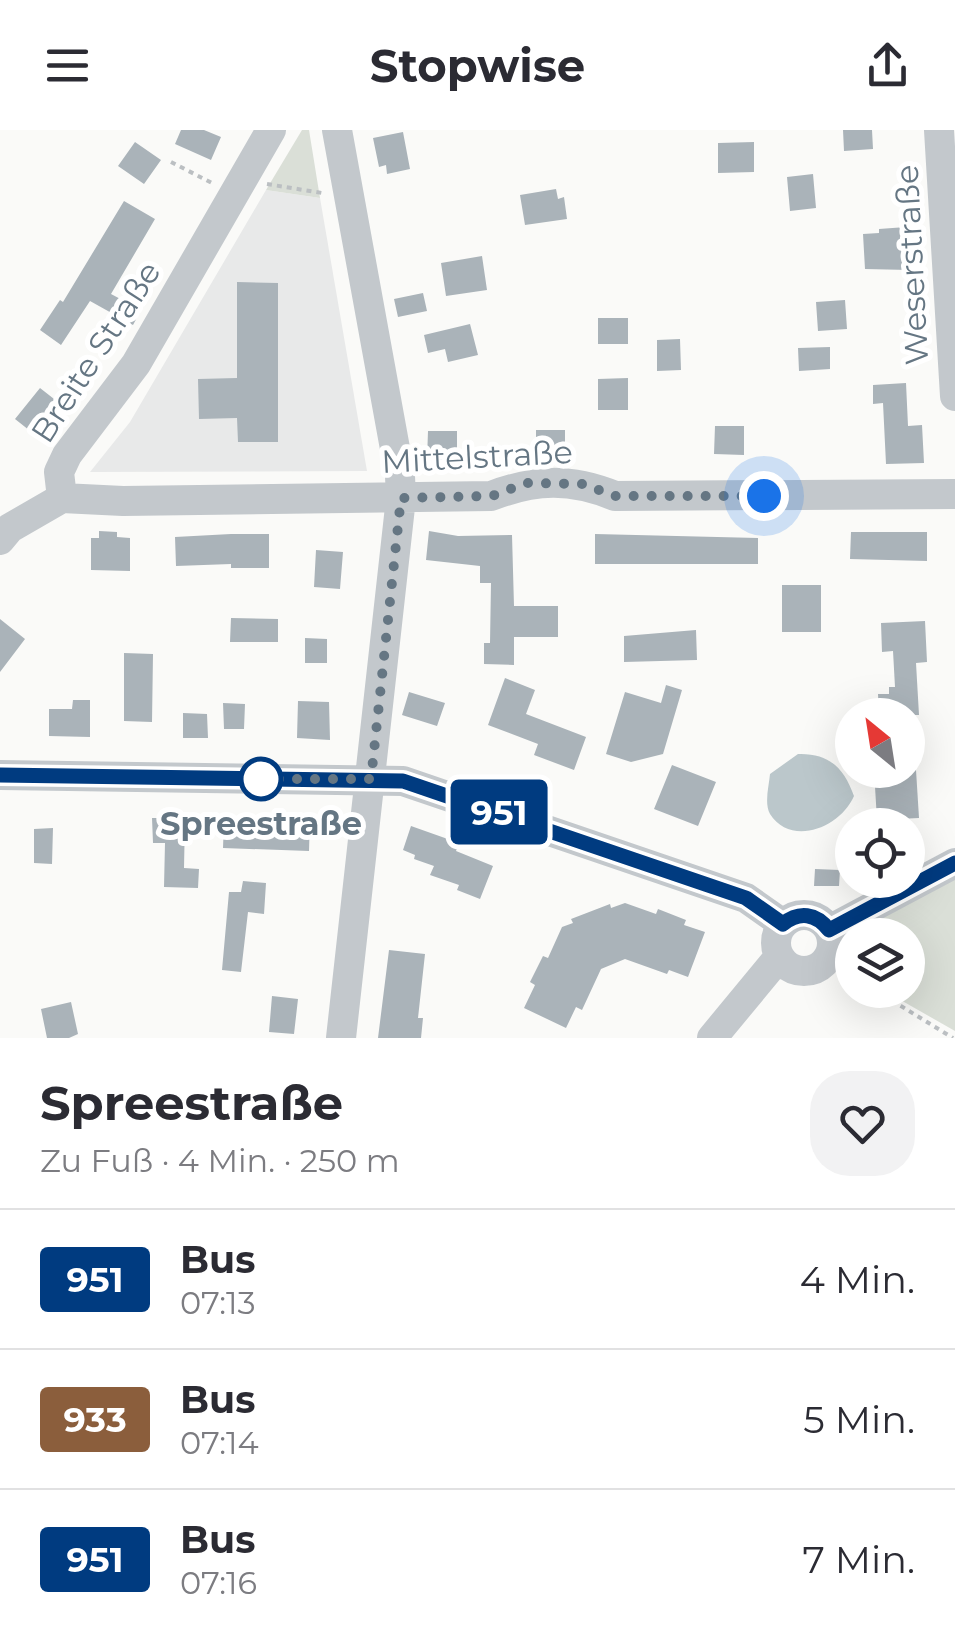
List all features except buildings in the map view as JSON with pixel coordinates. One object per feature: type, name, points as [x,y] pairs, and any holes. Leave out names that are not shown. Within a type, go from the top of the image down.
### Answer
[{"type":"street","name":"Breite Straße","points":[[0,540],[10,528],[62,498],[59,472],[67,455],[136,364],[271,130]]},
{"type":"street","points":[[336,130],[401,498],[341,1038]]},
{"type":"street","name":"Weserstraße","points":[[939,130],[955,396]]},
{"type":"street","name":"Mittelstraße","points":[[62,498],[141,501],[492,496],[526,483],[584,484],[614,496],[955,494]]},
{"type":"street","points":[[0,775],[403,781],[746,898],[783,924]]},
{"type":"street","points":[[829,930],[955,863]]},
{"type":"street","points":[[807,915],[829,930],[829,956],[817,968],[800,971],[784,964],[779,957],[776,940],[790,918],[807,915]]},
{"type":"street","points":[[712,1038],[779,957]]},
{"type":"path","points":[[171,162],[238,188],[327,196],[348,194]]},
{"type":"path","points":[[904,1008],[953,1038]]},
{"type":"shaded area","points":[[302,130],[309,130],[320,198],[266,190]]},
{"type":"shaded area","points":[[266,190],[320,198],[367,471],[90,472],[130,422]]},
{"type":"shaded area","points":[[798,754],[818,756],[835,765],[835,788],[850,788],[854,796],[846,808],[835,808],[835,819],[827,824],[815,829],[790,830],[770,814],[770,774]]},
{"type":"shaded area","points":[[955,876],[955,1031],[915,1008],[925,1008],[925,918],[878,918],[915,898],[925,898],[925,892]]},
{"type":"bus line","name":"951","points":[[0,775],[403,781],[746,898],[783,924],[790,918],[807,915],[829,930],[955,863]]},
{"type":"place","name":"Spreestraße","points":[[261,779]]},
{"type":"route","points":[[261,779],[371,779],[401,498],[492,496],[526,483],[584,484],[614,496],[764,496]]}]
